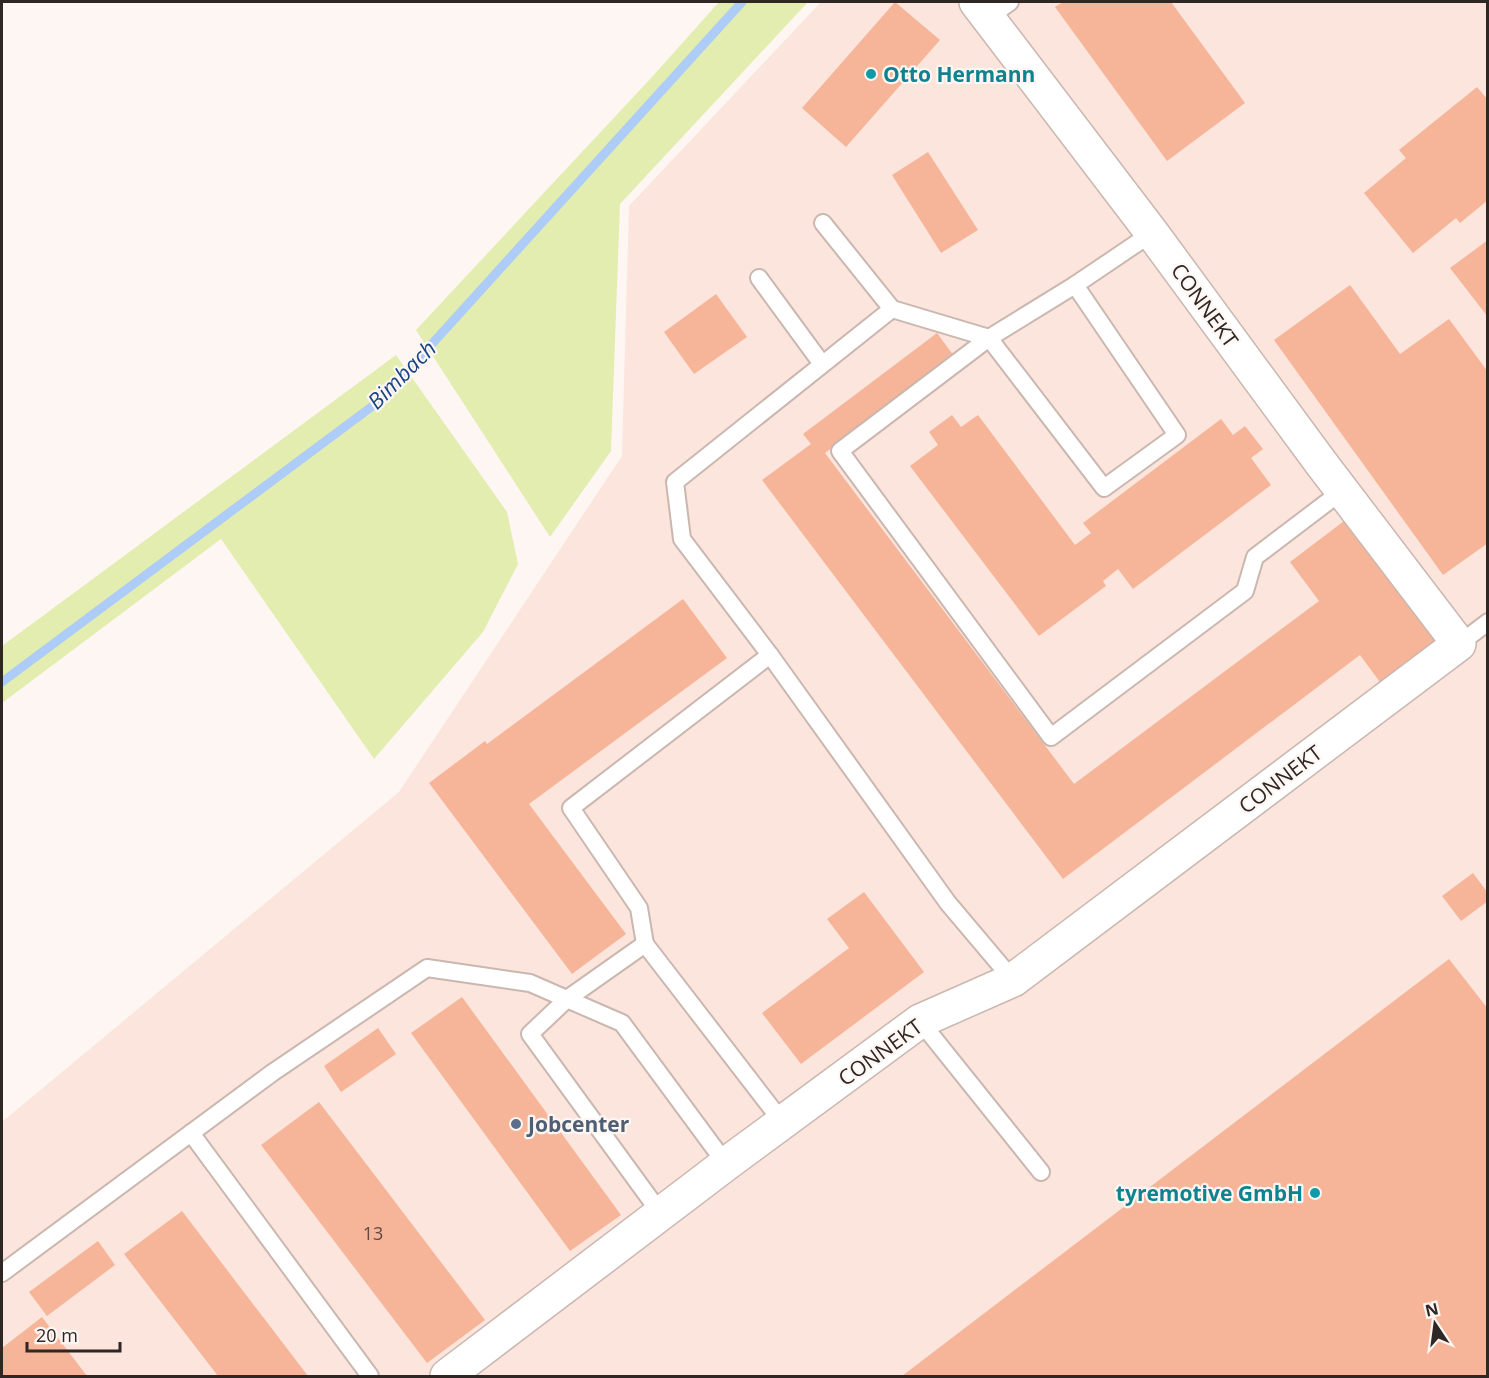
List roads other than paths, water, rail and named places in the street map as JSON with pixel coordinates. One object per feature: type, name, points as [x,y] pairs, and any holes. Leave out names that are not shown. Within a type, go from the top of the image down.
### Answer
[{"type":"street","name":"CONNEKT","points":[[447,1377],[726,1164],[920,1020],[1013,980],[1459,644],[1342,491],[1152,233],[992,7]]},
{"type":"lane","points":[[823,223],[892,309],[989,338],[1104,489],[1177,435],[1075,285]]},
{"type":"lane","points":[[1152,233],[1075,285],[989,338],[840,451],[1051,737],[1245,591],[1255,557],[1342,491]]},
{"type":"lane","points":[[759,278],[822,364]]},
{"type":"lane","points":[[892,309],[675,482],[682,539],[770,655],[948,903],[1013,980]]},
{"type":"lane","points":[[1459,644],[1488,622]]},
{"type":"lane","points":[[770,655],[571,808],[639,908],[645,944],[783,1123]]},
{"type":"lane","points":[[645,944],[567,999],[530,1034],[661,1214]]},
{"type":"lane","points":[[2,1273],[272,1073],[427,968],[530,983],[622,1023],[726,1164]]},
{"type":"lane","points":[[920,1020],[1041,1172]]},
{"type":"lane","points":[[191,1133],[370,1377]]},
{"type":"waterway","name":"Bimbach","points":[[2,682],[382,399],[742,2]]},
{"type":"place","name":"Otto Hermann","points":[[871,74]]},
{"type":"place","name":"Jobcenter","points":[[516,1124]]},
{"type":"place","name":"tyremotive GmbH","points":[[1315,1193]]}]
